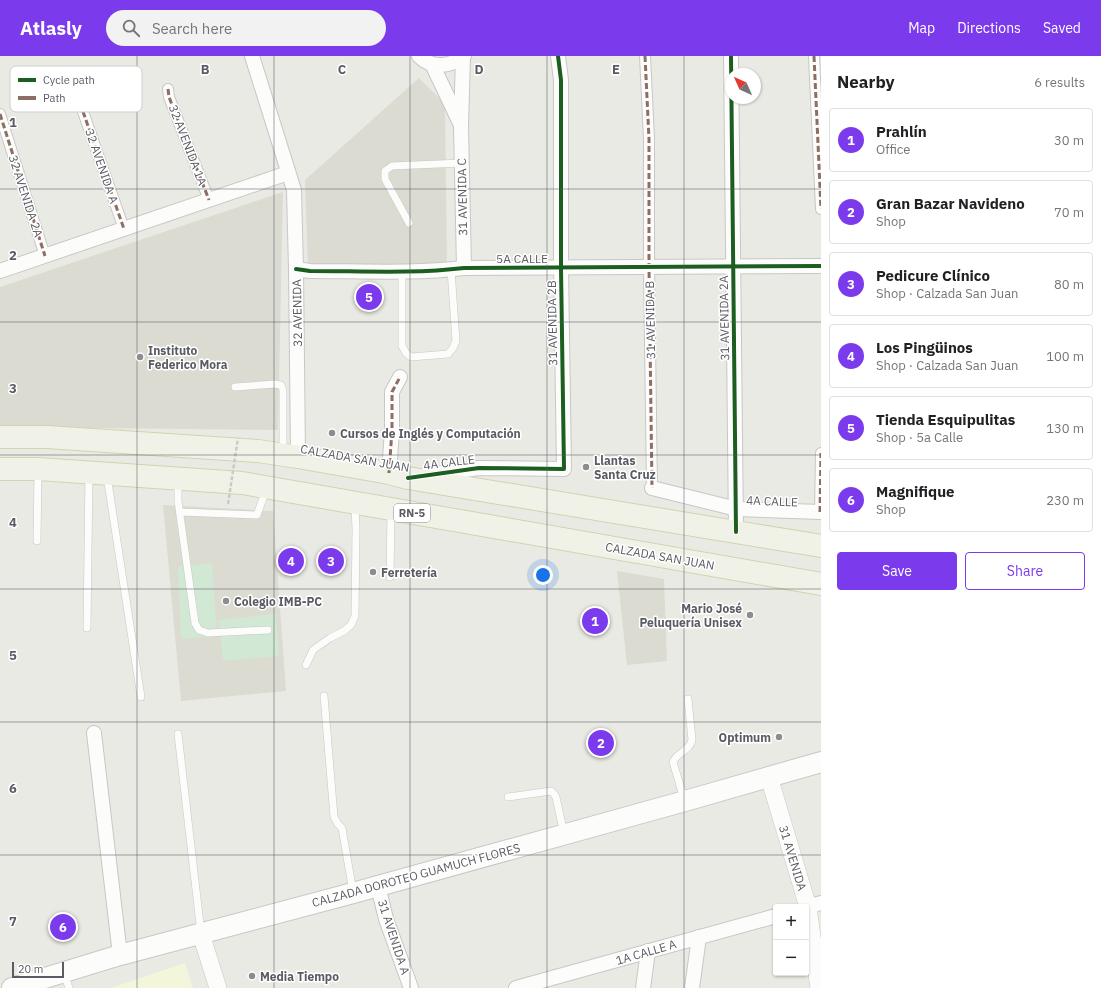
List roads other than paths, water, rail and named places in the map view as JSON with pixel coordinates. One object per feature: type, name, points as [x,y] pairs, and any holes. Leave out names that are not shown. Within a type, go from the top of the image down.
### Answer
[{"type":"main road","name":"CALZADA SAN JUAN","points":[[0,437],[47,437],[258,451],[821,546]]},
{"type":"main road","name":"CALZADA SAN JUAN","points":[[0,468],[38,469],[242,483],[821,584]]},
{"type":"main road","name":"CALZADA DOROTEO GUAMUCH FLORES","points":[[12,988],[66,980],[120,955],[353,893],[821,762]]},
{"type":"street","name":"32 AVENIDA","points":[[252,56],[294,190],[296,270],[291,456]]},
{"type":"street","points":[[419,56],[423,60],[432,64],[440,65],[449,64],[464,56]]},
{"type":"street","name":"31 AVENIDA C","points":[[457,269],[462,163],[461,126],[464,56]]},
{"type":"street","name":"31 AVENIDA 2B","points":[[558,56],[560,80],[564,469]]},
{"type":"street","name":"31 AVENIDA B","points":[[645,56],[649,139],[652,488]]},
{"type":"street","name":"31 AVENIDA 2A","points":[[731,56],[737,509],[736,532]]},
{"type":"street","points":[[814,56],[821,209]]},
{"type":"street","name":"31 AVENIDA C","points":[[432,64],[461,126]]},
{"type":"street","name":"32 AVENIDA 1A","points":[[168,89],[169,97],[209,200]]},
{"type":"street","name":"32 AVENIDA A","points":[[83,112],[124,229]]},
{"type":"street","name":"32 AVENIDA 2A","points":[[0,114],[45,256]]},
{"type":"street","points":[[0,272],[288,173]]},
{"type":"street","name":"5A CALLE","points":[[296,270],[402,271],[457,269],[821,266]]},
{"type":"street","points":[[398,475],[392,430],[392,392],[400,377]]},
{"type":"street","points":[[821,453],[821,512]]},
{"type":"street","name":"4A CALLE","points":[[398,475],[479,468],[564,469]]},
{"type":"street","name":"4A CALLE","points":[[652,488],[737,509],[821,512]]},
{"type":"street","points":[[94,733],[120,955]]},
{"type":"street","name":"31 AVENIDA","points":[[769,777],[812,906],[819,988]]},
{"type":"street","name":"31 AVENIDA A","points":[[378,886],[386,919],[411,988]]},
{"type":"street","name":"1A CALLE A","points":[[516,988],[773,917]]},
{"type":"street","points":[[201,934],[218,988]]},
{"type":"street","points":[[692,988],[699,937]]},
{"type":"street","points":[[643,988],[648,951]]},
{"type":"lane","points":[[409,223],[385,179],[385,171],[392,166],[462,163]]},
{"type":"lane","points":[[402,271],[402,346],[406,353],[411,357],[448,354],[453,348],[456,341],[457,269]]},
{"type":"lane","points":[[235,387],[275,384],[281,385],[283,390],[291,456]]},
{"type":"lane","points":[[37,541],[38,469]]},
{"type":"lane","points":[[88,628],[88,496],[98,473]]},
{"type":"lane","points":[[98,473],[141,697]]},
{"type":"lane","points":[[178,478],[178,501],[195,623],[199,630],[208,633],[268,630]]},
{"type":"lane","points":[[180,512],[257,515],[267,487]]},
{"type":"lane","points":[[306,665],[313,650],[330,638],[344,631],[350,625],[355,616],[355,503]]},
{"type":"lane","points":[[390,577],[391,510]]},
{"type":"lane","points":[[324,696],[334,817],[342,828],[353,893]]},
{"type":"lane","points":[[685,801],[673,762],[677,756],[690,747],[692,743],[688,699]]},
{"type":"lane","points":[[178,734],[201,934]]},
{"type":"lane","points":[[508,798],[551,791],[556,797],[564,834]]},
{"type":"place","name":"Tienda Esquipulitas","points":[[369,297]]},
{"type":"place","name":"Instituto Federico Mora","points":[[140,357]]},
{"type":"place","name":"Cursos de Inglés y Computación","points":[[332,433]]},
{"type":"place","name":"Llantas Santa Cruz","points":[[586,467]]},
{"type":"place","name":"Los Pingüinos","points":[[291,561]]},
{"type":"place","name":"Pedicure Clínico","points":[[331,561]]},
{"type":"place","name":"Ferretería","points":[[373,572]]},
{"type":"place","name":"Colegio IMB-PC","points":[[226,601]]},
{"type":"place","name":"Mario José Peluquería Unisex","points":[[750,615]]},
{"type":"place","name":"Prahlín","points":[[595,621]]},
{"type":"place","name":"Optimum","points":[[779,737]]},
{"type":"place","name":"Gran Bazar Navideno","points":[[601,743]]},
{"type":"place","name":"Magnifique","points":[[63,927]]},
{"type":"place","name":"Media Tiempo","points":[[252,976]]}]
